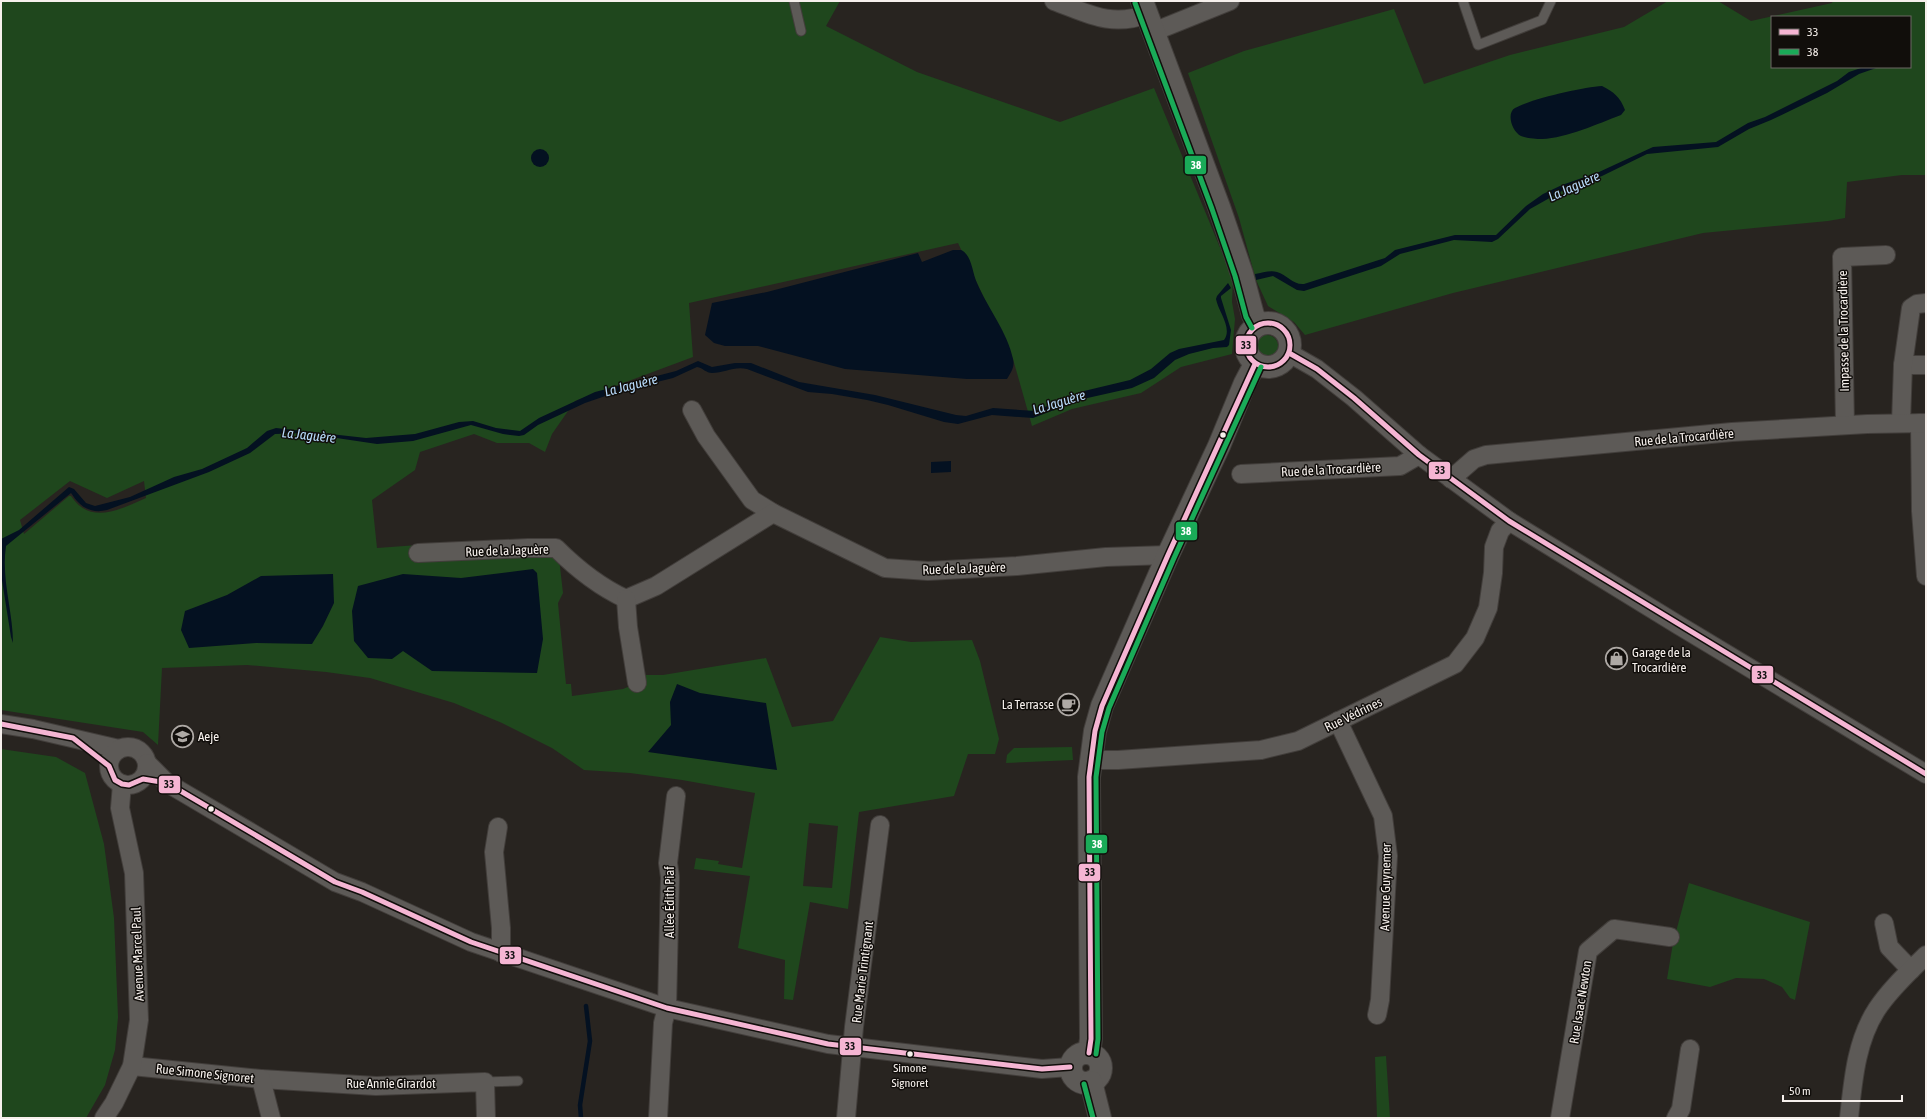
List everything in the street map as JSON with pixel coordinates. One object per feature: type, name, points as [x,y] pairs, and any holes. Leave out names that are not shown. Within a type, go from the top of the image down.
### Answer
[{"type":"street","points":[[1054,1],[1108,20],[1126,20],[1230,1]]},
{"type":"street","points":[[1147,16],[1219,207],[1242,274],[1253,315],[1258,325]]},
{"type":"street","name":"Impasse de la Trocardière","points":[[1845,425],[1842,257],[1886,254]]},
{"type":"street","points":[[1901,423],[1903,365],[1911,308],[1917,304],[1926,303]]},
{"type":"street","points":[[1272,324],[1285,331],[1289,338],[1289,353],[1281,363],[1275,366],[1262,367],[1255,364],[1247,354],[1246,341],[1253,329],[1258,325],[1272,324]]},
{"type":"street","points":[[1289,353],[1330,379],[1419,455],[1509,521],[1926,774]]},
{"type":"street","points":[[1089,1053],[1091,1039],[1090,760],[1100,713],[1168,555],[1220,446],[1245,383],[1255,364]]},
{"type":"street","points":[[1903,365],[1926,365]]},
{"type":"street","name":"Rue de la Jaguère","points":[[692,410],[706,436],[752,500],[773,513],[885,568],[928,571],[1017,566],[1106,557],[1168,555]]},
{"type":"street","points":[[1923,423],[1921,511],[1926,576]]},
{"type":"street","name":"Rue de la Trocardière","points":[[1451,479],[1474,459],[1486,455],[1732,432],[1845,425],[1923,423]]},
{"type":"street","name":"Rue de la Trocardière","points":[[1241,474],[1400,466],[1419,455]]},
{"type":"street","points":[[637,683],[628,627],[626,599],[656,586],[773,513]]},
{"type":"street","name":"Rue Védrines","points":[[1090,760],[1118,760],[1261,750],[1298,741],[1454,664],[1474,638],[1488,608],[1493,573],[1494,547],[1500,531],[1509,521]]},
{"type":"street","name":"Rue de la Jaguère","points":[[418,553],[556,548],[580,571],[610,592],[626,599]]},
{"type":"street","name":"Avenue Guynemer","points":[[1338,721],[1383,816],[1384,822],[1388,856],[1380,1000],[1377,1015]]},
{"type":"street","points":[[1,724],[73,738],[119,749]]},
{"type":"street","points":[[73,738],[109,766]]},
{"type":"street","points":[[126,746],[140,750],[145,756],[145,771],[137,784],[130,786],[122,784],[115,780],[110,774],[109,766],[114,753],[119,749],[126,746]]},
{"type":"street","points":[[145,771],[335,882],[362,892],[471,942],[667,1008],[828,1044],[853,1048],[1042,1069],[1070,1067]]},
{"type":"street","name":"Avenue Marcel Paul","points":[[104,1118],[114,1103],[132,1066],[139,1020],[134,873],[120,808],[122,784]]},
{"type":"street","name":"Allée Édith Piaf","points":[[658,1118],[663,1023],[667,1008],[670,877],[668,863],[676,796]]},
{"type":"street","name":"Rue Marie Trintignant","points":[[846,1118],[854,1027],[880,825]]},
{"type":"street","points":[[498,827],[494,852],[501,928],[501,953]]},
{"type":"street","points":[[1884,923],[1889,947],[1911,970]]},
{"type":"street","name":"Rue Isaac Newton","points":[[1560,1118],[1588,951],[1614,929],[1670,937]]},
{"type":"street","points":[[1849,1118],[1854,1072],[1861,1040],[1876,1010],[1898,983],[1926,955]]},
{"type":"street","points":[[1676,1118],[1681,1109],[1690,1049]]},
{"type":"street","points":[[1089,1053],[1094,1055],[1100,1064],[1099,1075],[1091,1082],[1081,1082],[1073,1076],[1070,1067],[1076,1056],[1089,1053]]},
{"type":"street","name":"Rue Simone Signoret","points":[[132,1066],[261,1079],[271,1118]]},
{"type":"street","name":"Rue Annie Girardot","points":[[261,1079],[376,1086],[485,1082]]},
{"type":"street","points":[[485,1082],[486,1118]]},
{"type":"street","points":[[1091,1082],[1100,1118]]},
{"type":"lane","points":[[794,1],[801,31]]},
{"type":"lane","points":[[1463,1],[1478,44],[1542,20],[1551,1]]},
{"type":"lane","points":[[485,1082],[518,1081]]},
{"type":"green space","points":[[1,1],[840,1],[826,26],[917,72],[1060,122],[1154,88],[1233,279],[1232,302],[1235,319],[1232,354],[1181,367],[1141,393],[1072,409],[1032,426],[1013,359],[958,243],[689,303],[693,357],[575,401],[552,434],[545,452],[529,443],[497,443],[474,434],[420,452],[415,470],[372,500],[377,548],[418,545],[540,553],[559,558],[563,593],[558,603],[559,614],[566,684],[571,684],[572,696],[623,689],[642,681],[645,675],[663,675],[766,658],[792,727],[833,721],[880,637],[911,642],[972,640],[980,661],[999,739],[995,754],[968,754],[954,796],[859,812],[848,909],[810,902],[793,1000],[784,999],[785,960],[738,948],[750,876],[694,869],[696,858],[719,861],[718,864],[742,868],[755,793],[682,780],[630,773],[584,770],[552,748],[502,723],[454,703],[370,678],[326,672],[247,665],[162,668],[158,745],[143,732],[1,710]],"holes":[[[70,481],[107,498],[144,481],[146,498],[126,507],[97,513],[88,511],[79,505],[71,496],[69,496],[24,534],[20,520]],[[809,823],[838,826],[832,888],[803,886]]]},
{"type":"green space","points":[[1668,1],[1718,1],[1751,21],[1771,17],[1771,68],[1911,68],[1911,16],[1774,16],[1832,3],[1833,1],[1926,1],[1926,175],[1902,175],[1847,182],[1845,218],[1703,233],[1453,293],[1305,335],[1294,322],[1268,306],[1256,280],[1239,218],[1188,73],[1244,51],[1394,9],[1424,84],[1510,55],[1624,27]]},
{"type":"green space","points":[[1267,335],[1275,338],[1278,346],[1275,354],[1267,357],[1259,354],[1256,346],[1259,338]]},
{"type":"green space","points":[[1072,747],[1073,760],[1006,763],[1007,755],[1014,748]]},
{"type":"green space","points":[[1,749],[56,757],[85,773],[104,844],[114,918],[118,1017],[115,1050],[105,1085],[86,1118],[1,1118]]},
{"type":"green space","points":[[1689,883],[1810,922],[1795,1000],[1790,998],[1782,987],[1764,979],[1736,978],[1710,987],[1667,979],[1673,943]]},
{"type":"green space","points":[[1386,1056],[1390,1118],[1377,1117],[1375,1057]]},
{"type":"water","name":"La Jaguère","points":[[1861,68],[1876,68],[1859,74],[1827,93],[1749,129],[1718,147],[1647,154],[1602,176],[1562,191],[1530,209],[1498,239],[1492,242],[1454,240],[1400,254],[1381,266],[1304,291],[1297,290],[1273,276],[1256,280],[1255,274],[1274,271],[1281,273],[1297,283],[1304,284],[1385,258],[1395,250],[1455,235],[1496,235],[1526,206],[1543,194],[1562,185],[1599,172],[1653,147],[1716,142],[1748,123],[1765,117],[1837,81],[1849,72]]},
{"type":"water","points":[[1602,86],[1610,90],[1619,98],[1625,110],[1621,115],[1582,130],[1552,138],[1540,139],[1523,137],[1515,131],[1513,127],[1511,122],[1511,114],[1512,110],[1515,108],[1557,94]]},
{"type":"water","points":[[540,149],[544,150],[548,154],[548,162],[544,166],[540,167],[536,166],[532,162],[531,158],[532,154],[536,150]]},
{"type":"water","points":[[953,250],[961,250],[965,252],[970,260],[975,279],[981,292],[1007,340],[1013,365],[1007,379],[967,379],[845,369],[758,346],[725,346],[714,343],[705,335],[712,303],[767,292],[918,253],[922,262]]},
{"type":"water","name":"La Jaguère","points":[[1228,283],[1231,288],[1221,296],[1231,330],[1229,345],[1227,347],[1213,348],[1189,354],[1175,360],[1154,378],[1132,388],[1083,399],[1033,418],[992,415],[958,424],[944,422],[867,400],[832,394],[808,392],[747,369],[738,368],[712,373],[697,367],[673,378],[617,392],[585,403],[538,425],[524,435],[519,436],[503,434],[471,425],[413,441],[377,444],[303,433],[275,434],[250,453],[209,472],[107,510],[94,511],[87,509],[76,500],[71,493],[6,546],[5,571],[13,643],[11,637],[1,574],[1,539],[19,530],[69,487],[74,489],[86,503],[95,506],[130,497],[174,477],[202,469],[247,448],[267,431],[276,428],[366,438],[415,434],[459,422],[473,421],[496,428],[520,431],[539,418],[595,392],[676,371],[698,361],[712,367],[735,363],[751,363],[799,382],[875,395],[956,415],[966,416],[993,408],[1035,411],[1084,391],[1130,380],[1151,369],[1170,353],[1179,349],[1224,340],[1227,330],[1216,299]]},
{"type":"water","points":[[951,461],[951,472],[931,473],[931,462]]},
{"type":"water","points":[[533,569],[537,573],[543,639],[537,673],[432,671],[403,651],[392,659],[368,658],[354,641],[352,611],[358,586],[403,574],[461,578]]},
{"type":"water","points":[[333,574],[334,603],[312,644],[256,643],[189,648],[181,630],[185,611],[227,595],[261,576]]},
{"type":"water","points":[[677,684],[700,693],[766,703],[777,770],[648,752],[671,725],[670,702]]},
{"type":"waterway","points":[[581,1118],[580,1105],[590,1041],[586,1006]]},
{"type":"transit line","name":"38","points":[[1135,3],[1212,209],[1235,276],[1246,317],[1252,328]]},
{"type":"transit line","name":"33","points":[[1264,323],[1272,323],[1284,329],[1290,341],[1290,345],[1290,349],[1284,361],[1272,367],[1264,367],[1252,361],[1246,349],[1246,341],[1252,329],[1264,323]]},
{"type":"transit line","name":"33","points":[[1289,353],[1317,369],[1354,398],[1419,455],[1509,521],[1926,774]]},
{"type":"transit line","name":"33","points":[[1089,1053],[1091,1039],[1089,777],[1095,731],[1102,706],[1168,555],[1255,364]]},
{"type":"transit line","name":"38","points":[[1096,1054],[1098,1039],[1096,777],[1102,732],[1109,708],[1174,558],[1261,367]]},
{"type":"transit line","name":"33","points":[[1,724],[73,738],[109,766],[115,780],[122,784],[129,785],[143,779],[167,783],[335,882],[362,892],[471,942],[667,1008],[828,1044],[1042,1069],[1070,1067]]},
{"type":"transit line","name":"38","points":[[1084,1084],[1093,1118]]},
{"type":"place","name":"Garage de la Trocardière","points":[[1616,659]]},
{"type":"place","name":"La Terrasse","points":[[1069,704]]},
{"type":"place","name":"Aeje","points":[[183,736]]},
{"type":"place","name":"Simone Signoret","points":[[910,1054]]}]
